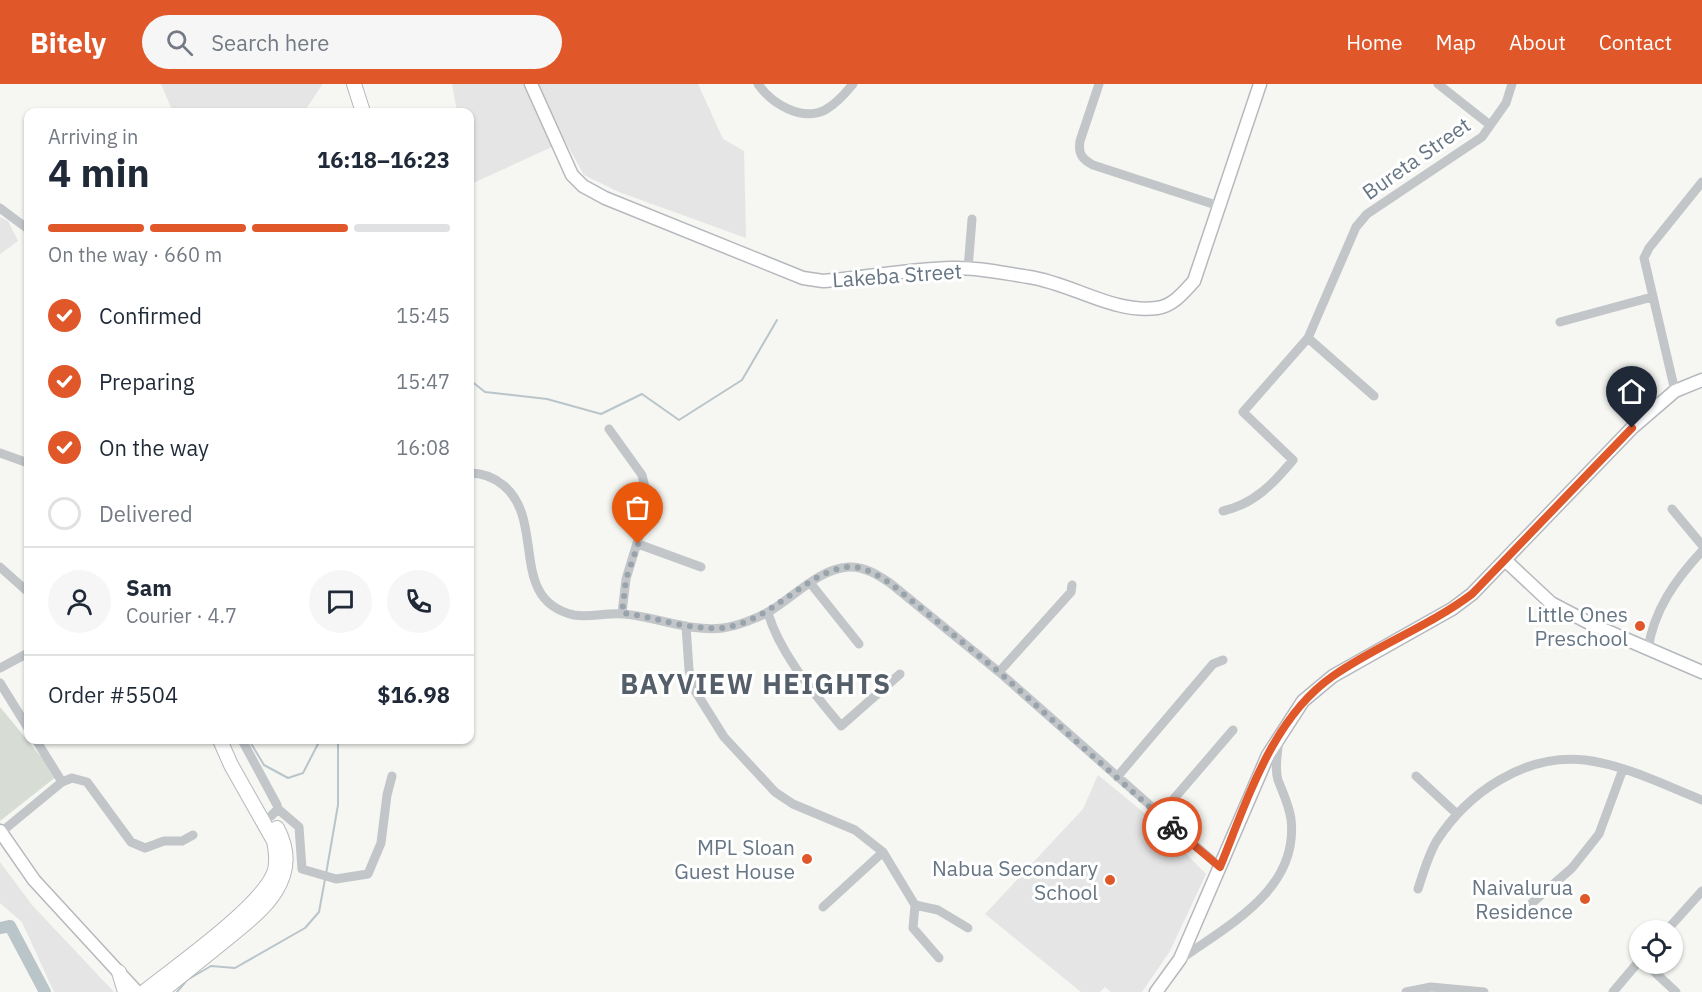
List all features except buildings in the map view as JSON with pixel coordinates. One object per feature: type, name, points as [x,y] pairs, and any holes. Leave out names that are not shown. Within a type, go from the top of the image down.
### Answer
[{"type":"highway","points":[[354,84],[362,108]]},
{"type":"highway","points":[[363,84],[371,108]]},
{"type":"highway","points":[[144,992],[256,900],[274,872],[274,841],[231,765],[222,744]]},
{"type":"highway","points":[[161,992],[256,915],[280,884],[285,869],[286,850],[274,812],[246,776],[231,744]]},
{"type":"highway","points":[[119,972],[125,992]]},
{"type":"main road","name":"Lakeba Street","points":[[531,84],[572,175],[583,186],[605,198],[803,278],[823,281],[951,268],[968,269],[1032,277],[1123,305],[1160,308],[1173,302],[1194,281],[1260,84]]},
{"type":"main road","points":[[1156,992],[1180,959],[1268,755],[1303,702],[1333,676],[1452,609],[1472,594],[1632,428],[1675,391],[1702,380]]},
{"type":"main road","points":[[1505,560],[1551,603],[1648,650],[1702,672]]},
{"type":"main road","points":[[0,832],[34,880],[137,992]]},
{"type":"street","points":[[758,84],[770,99],[785,108],[815,113],[834,104],[853,84]]},
{"type":"street","points":[[1099,84],[1078,150],[1084,159],[1093,165],[1219,206]]},
{"type":"street","points":[[1438,84],[1490,125]]},
{"type":"street","name":"Bureta Street","points":[[1223,512],[1243,507],[1293,460],[1244,412],[1308,338],[1349,238],[1367,214],[1482,136],[1506,103],[1512,84]]},
{"type":"street","points":[[1675,391],[1644,258],[1649,248],[1702,182]]},
{"type":"street","points":[[0,208],[24,226]]},
{"type":"street","points":[[968,269],[972,219]]},
{"type":"street","points":[[1560,322],[1652,297]]},
{"type":"street","points":[[1308,338],[1374,396]]},
{"type":"street","points":[[609,429],[642,475],[649,504],[626,579],[622,613]]},
{"type":"street","points":[[0,453],[24,462]]},
{"type":"street","points":[[474,474],[488,476],[500,483],[519,503],[525,516],[530,564],[540,594],[558,608],[575,615],[622,613],[686,626],[723,628],[768,613],[833,570],[850,567],[876,574],[999,672],[1159,816],[1220,867]]},
{"type":"street","points":[[1672,509],[1702,545]]},
{"type":"street","points":[[638,544],[700,567]]},
{"type":"street","points":[[1648,650],[1652,627],[1662,604],[1679,578],[1702,551]]},
{"type":"street","points":[[0,567],[24,588]]},
{"type":"street","points":[[810,584],[859,644]]},
{"type":"street","points":[[999,672],[1071,592],[1072,585]]},
{"type":"street","points":[[768,613],[774,630],[800,673],[841,726],[900,674]]},
{"type":"street","points":[[686,626],[689,670],[694,689],[724,737],[775,792],[793,804],[855,830],[883,852],[915,905],[913,928],[920,940],[939,958]]},
{"type":"street","points":[[0,668],[24,655]]},
{"type":"street","points":[[1117,777],[1213,664],[1223,660]]},
{"type":"street","points":[[0,683],[24,722]]},
{"type":"street","points":[[1159,816],[1233,730]]},
{"type":"street","points":[[1180,959],[1260,901],[1282,871],[1292,829],[1290,811],[1277,778],[1280,736]]},
{"type":"street","points":[[38,744],[62,783]]},
{"type":"street","points":[[244,744],[274,812],[298,827],[302,869],[325,877],[368,874],[381,843],[387,795],[392,777]]},
{"type":"street","points":[[1418,889],[1435,845],[1457,814],[1505,777],[1541,764],[1585,760],[1623,769],[1702,800]]},
{"type":"street","points":[[1532,903],[1572,868],[1599,834],[1623,769]]},
{"type":"street","points":[[1416,776],[1457,814]]},
{"type":"street","points":[[0,832],[62,783],[72,778],[87,782],[131,842],[139,847],[145,848],[164,841],[182,841],[193,835]]},
{"type":"street","points":[[823,907],[883,852]]},
{"type":"street","points":[[1676,920],[1702,891]]},
{"type":"street","points":[[915,905],[938,910],[968,928]]},
{"type":"street","points":[[1613,992],[1629,973]]},
{"type":"street","points":[[1657,974],[1676,992]]},
{"type":"street","points":[[1406,992],[1431,987],[1484,992]]},
{"type":"shaded area","points":[[161,84],[322,85],[307,108],[171,108]]},
{"type":"shaded area","points":[[452,84],[698,84],[723,139],[744,151],[746,238],[619,192],[584,175],[565,141],[474,183],[474,108],[456,108]]},
{"type":"shaded area","points":[[0,217],[8,221],[18,241],[0,254]]},
{"type":"shaded area","points":[[0,707],[24,736],[24,744],[31,744],[57,776],[0,821]]},
{"type":"shaded area","name":"Nabua Secondary School","points":[[1098,775],[1154,821],[1206,874],[1170,951],[1142,992],[1111,992],[1105,987],[1100,992],[1081,992],[985,914],[1083,809]]},
{"type":"shaded area","points":[[0,862],[32,905],[114,992],[54,992],[22,922],[0,903]]},
{"type":"waterway","points":[[474,383],[485,392],[547,399],[601,414],[642,394],[679,420],[742,380],[777,320]]},
{"type":"waterway","points":[[251,744],[264,765],[288,778],[303,773],[318,744]]},
{"type":"waterway","points":[[326,874],[338,805],[338,744]]},
{"type":"waterway","points":[[177,992],[187,980],[211,966],[235,968],[305,928],[319,912],[325,879]]},
{"type":"waterway","points":[[0,928],[10,926],[45,992]]},
{"type":"way so far","points":[[638,544],[626,579],[622,613],[686,626],[723,628],[768,613],[833,570],[850,567],[876,574],[999,672],[1172,827]]},
{"type":"place","name":"Little Ones Preschool","points":[[1640,626]]},
{"type":"place","name":"MPL Sloan Guest House","points":[[807,859]]},
{"type":"place","name":"Nabua Secondary School","points":[[1110,880]]},
{"type":"place","name":"Naivalurua Residence","points":[[1585,899]]},
{"type":"district","name":"BAYVIEW HEIGHTS","points":[[756,683]]},
{"type":"route","points":[[1172,827],[1220,867],[1268,755],[1303,702],[1333,676],[1452,609],[1472,594],[1632,428]]}]
